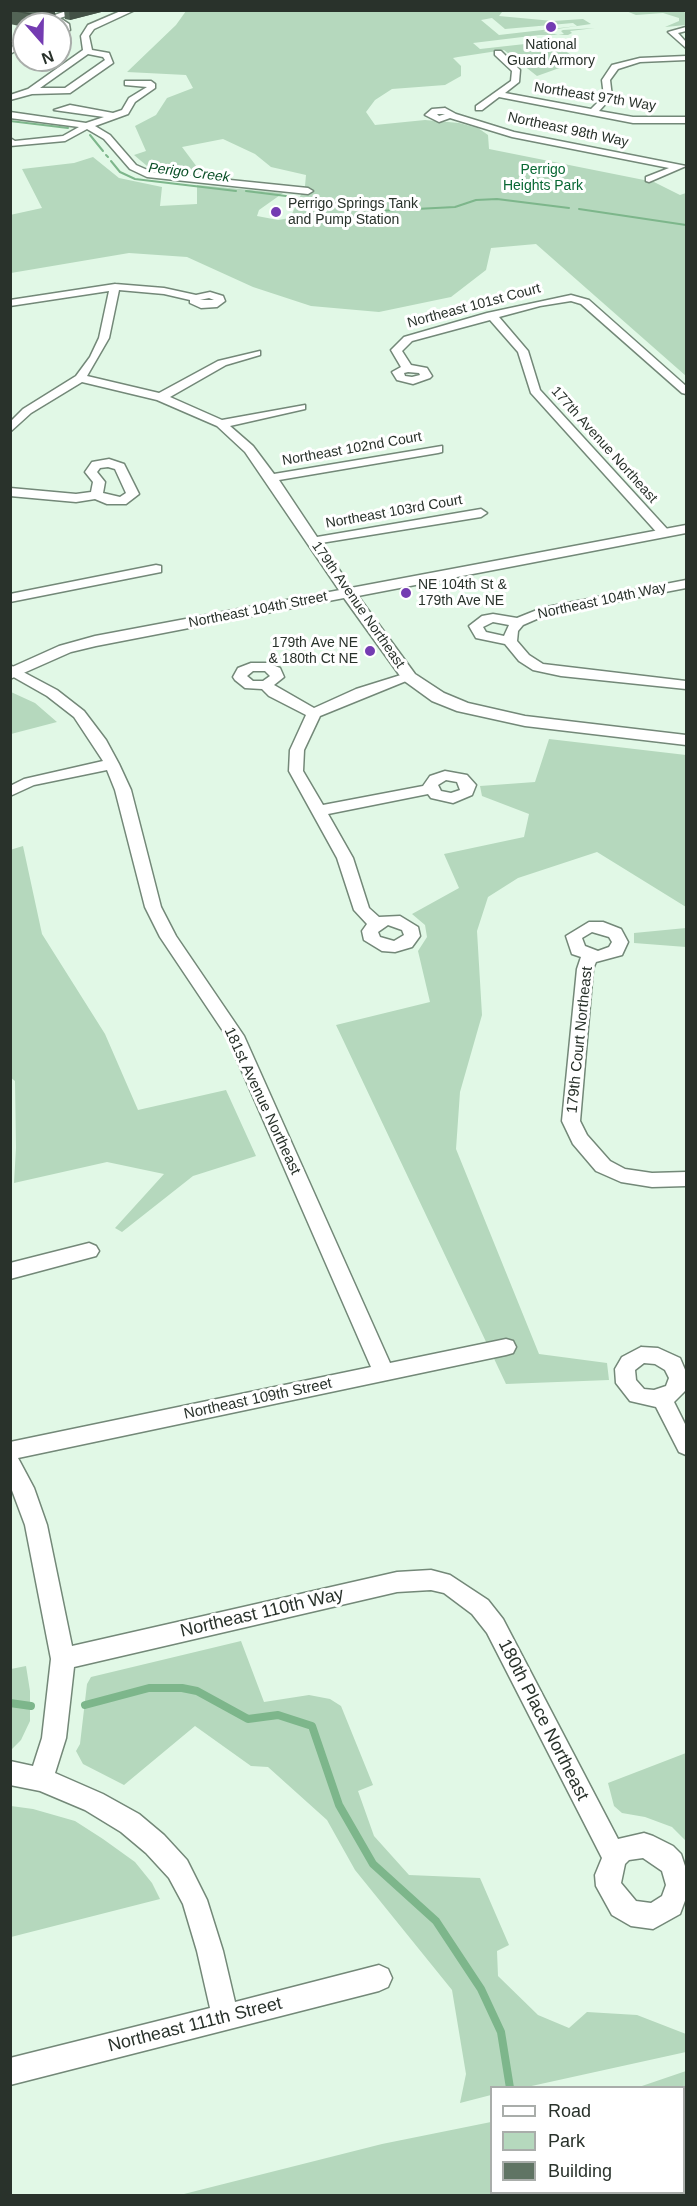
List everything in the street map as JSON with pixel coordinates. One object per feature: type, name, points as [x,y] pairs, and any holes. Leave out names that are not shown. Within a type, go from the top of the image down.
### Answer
[{"type":"street","points":[[87,51],[85,36],[91,27],[131,10]]},
{"type":"street","points":[[91,27],[109,28]]},
{"type":"street","points":[[687,29],[672,32],[687,46]]},
{"type":"street","points":[[31,91],[67,91],[110,61],[106,56],[87,51]]},
{"type":"street","points":[[10,98],[31,91],[87,51]]},
{"type":"street","points":[[479,108],[515,82],[513,65],[498,53]]},
{"type":"street","points":[[593,111],[608,98],[606,80],[619,65],[640,60],[687,58]]},
{"type":"street","points":[[11,143],[65,138],[87,126],[126,112],[132,100],[151,88],[151,84],[128,83]]},
{"type":"street","name":"Northeast 97th Way","points":[[500,95],[633,120],[686,121]]},
{"type":"street","points":[[58,110],[70,108],[114,117]]},
{"type":"street","points":[[10,114],[87,126],[106,137],[133,167],[150,175],[309,191]]},
{"type":"street","name":"Northeast 98th Way","points":[[451,116],[479,122],[512,134],[683,164]]},
{"type":"street","points":[[649,179],[683,164]]},
{"type":"street","points":[[10,429],[27,411],[80,378],[95,357],[104,338],[116,287]]},
{"type":"street","points":[[10,303],[82,290],[116,287],[164,291],[196,298]]},
{"type":"street","name":"Northeast 101st Court","points":[[407,368],[396,350],[408,339],[491,315],[555,299],[571,298],[585,302],[687,391]]},
{"type":"street","name":"177th Avenue Northeast","points":[[491,315],[523,351],[535,391],[664,533]]},
{"type":"street","points":[[161,397],[222,363],[256,353]]},
{"type":"street","name":"179th Avenue Northeast","points":[[80,378],[161,397],[221,424],[249,449],[271,478],[377,636],[409,677],[438,697],[486,713],[525,722],[687,740]]},
{"type":"street","points":[[10,407],[27,411]]},
{"type":"street","points":[[221,424],[301,407]]},
{"type":"street","name":"Northeast 102nd Court","points":[[271,478],[438,449]]},
{"type":"street","points":[[10,492],[76,498],[97,495]]},
{"type":"street","name":"Northeast 103rd Court","points":[[313,541],[481,513]]},
{"type":"street","name":"Northeast 104th Street","points":[[12,671],[65,649],[95,641],[687,529]]},
{"type":"street","points":[[10,598],[156,569]]},
{"type":"street","name":"Northeast 104th Way","points":[[513,632],[493,618],[482,621],[476,626],[477,633],[486,637],[513,632],[542,612],[687,584]]},
{"type":"street","points":[[513,632],[524,658],[538,667],[561,672],[687,685]]},
{"type":"street","name":"181st Avenue Northeast","points":[[12,671],[52,693],[79,714],[99,740],[112,764],[123,790],[153,907],[168,937],[235,1036],[384,1373]]},
{"type":"street","points":[[376,924],[362,910],[345,858],[296,771],[297,750],[304,730],[314,713],[361,693],[409,677]]},
{"type":"street","points":[[266,685],[274,693],[314,713]]},
{"type":"street","points":[[10,792],[29,782],[112,764]]},
{"type":"street","points":[[318,811],[430,789]]},
{"type":"street","name":"179th Court Northeast","points":[[590,956],[585,969],[571,1121],[589,1151],[603,1166],[621,1174],[652,1180],[687,1179]]},
{"type":"street","points":[[10,1271],[89,1251]]},
{"type":"street","name":"Northeast 109th Street","points":[[10,1451],[506,1347]]},
{"type":"street","points":[[662,1398],[687,1446]]},
{"type":"street","points":[[10,1464],[23,1488],[36,1525],[63,1659],[54,1738],[41,1779]]},
{"type":"street","name":"Northeast 110th Way","points":[[63,1659],[397,1582],[431,1580],[461,1591]]},
{"type":"street","name":"180th Place Northeast","points":[[461,1591],[480,1607],[495,1626],[602,1837],[615,1856]]},
{"type":"street","points":[[10,1773],[41,1779],[94,1802],[130,1823],[155,1844],[177,1869],[194,1900],[210,1951],[225,2017]]},
{"type":"street","name":"Northeast 111th Street","points":[[10,2072],[380,1978]]},
{"type":"green space","name":"Perrigo Heights Park","points":[[491,10],[502,12],[499,16],[553,21],[583,19],[591,24],[543,31],[558,35],[473,43],[480,49],[552,41],[579,61],[537,76],[504,50],[453,58],[461,66],[461,76],[445,85],[392,89],[375,100],[366,112],[375,125],[425,120],[459,123],[478,128],[488,135],[489,149],[654,182],[680,195],[686,193],[686,376],[536,244],[491,248],[486,270],[451,297],[379,312],[311,306],[253,287],[187,257],[129,253],[11,273],[10,215],[42,208],[22,169],[74,163],[93,157],[119,178],[162,187],[160,206],[197,204],[197,185],[283,193],[259,210],[257,216],[278,220],[290,218],[305,186],[306,175],[271,167],[255,154],[223,139],[182,147],[206,179],[153,171],[134,155],[146,151],[135,126],[156,115],[167,98],[193,88],[186,75],[127,72],[176,25],[186,11]],"holes":[[[492,18],[505,29],[573,23],[577,26],[499,35],[481,20]]]},
{"type":"green space","points":[[626,11],[682,11],[686,13],[686,25],[665,27],[679,21],[679,18],[663,13],[636,15]]},
{"type":"green space","points":[[595,28],[570,31],[572,33],[558,35],[564,34],[561,31],[563,30]]},
{"type":"green space","points":[[11,692],[35,703],[57,722],[11,734]]},
{"type":"green space","points":[[549,739],[686,755],[686,907],[597,852],[518,878],[488,897],[477,931],[482,1015],[460,1092],[456,1149],[539,1354],[607,1363],[609,1380],[506,1384],[336,1025],[430,1002],[418,951],[427,937],[425,925],[412,914],[459,888],[444,854],[524,837],[529,814],[482,796],[480,786],[535,782]]},
{"type":"green space","points":[[23,846],[42,934],[105,1034],[138,1110],[226,1090],[256,1156],[193,1176],[122,1232],[115,1228],[164,1174],[107,1162],[14,1183],[15,1081],[10,1077],[10,850]]},
{"type":"green space","points":[[686,928],[686,947],[634,943],[634,933]]},
{"type":"green space","points":[[241,1641],[264,1702],[309,1695],[330,1699],[341,1706],[373,1785],[358,1791],[374,1836],[409,1875],[480,1878],[509,1945],[497,1951],[498,1976],[538,2015],[569,2028],[587,2012],[637,2015],[686,2034],[686,2052],[532,2086],[490,2086],[490,2095],[460,2103],[466,2074],[452,1990],[355,1870],[327,1820],[268,1767],[251,1766],[195,1726],[124,1785],[83,1764],[76,1751],[80,1744],[87,1684],[91,1677]]},
{"type":"green space","points":[[26,1666],[30,1691],[30,1721],[21,1740],[11,1750],[11,1669]]},
{"type":"green space","points":[[686,1753],[686,1841],[672,1827],[645,1817],[622,1813],[614,1806],[608,1783]]},
{"type":"green space","points":[[11,1806],[33,1809],[75,1821],[135,1862],[152,1883],[160,1899],[11,1937]]},
{"type":"green space","points":[[686,2071],[686,2195],[180,2195],[382,2144],[490,2122],[490,2194],[685,2194],[685,2086],[642,2086]]},
{"type":"building","points":[[11,10],[54,10],[50,12]]},
{"type":"waterway","name":"Perigo Creek","points":[[10,121],[68,128]]},
{"type":"waterway","name":"Perigo Creek","points":[[90,135],[103,151]]},
{"type":"waterway","name":"Perigo Creek","points":[[111,161],[120,172],[135,179],[236,191]]},
{"type":"waterway","name":"Perigo Creek","points":[[246,191],[286,196]]},
{"type":"waterway","name":"Perigo Creek","points":[[301,200],[351,204],[377,211],[455,207],[476,200],[497,199],[569,208]]},
{"type":"waterway","name":"Perigo Creek","points":[[579,209],[686,225]]},
{"type":"waterway","points":[[85,1705],[149,1688],[182,1688],[197,1691],[248,1719],[278,1715],[312,1726],[339,1805],[373,1864],[436,1921],[481,1989],[501,2032],[510,2086]]},
{"type":"waterway","points":[[10,1703],[31,1706]]},
{"type":"place","name":"National Guard Armory","points":[[551,27]]},
{"type":"place","name":"Perrigo Springs Tank and Pump Station","points":[[276,212]]},
{"type":"place","name":"NE 104th St & 179th Ave NE","points":[[406,593]]},
{"type":"place","name":"179th Ave NE & 180th Ct NE","points":[[370,651]]}]
